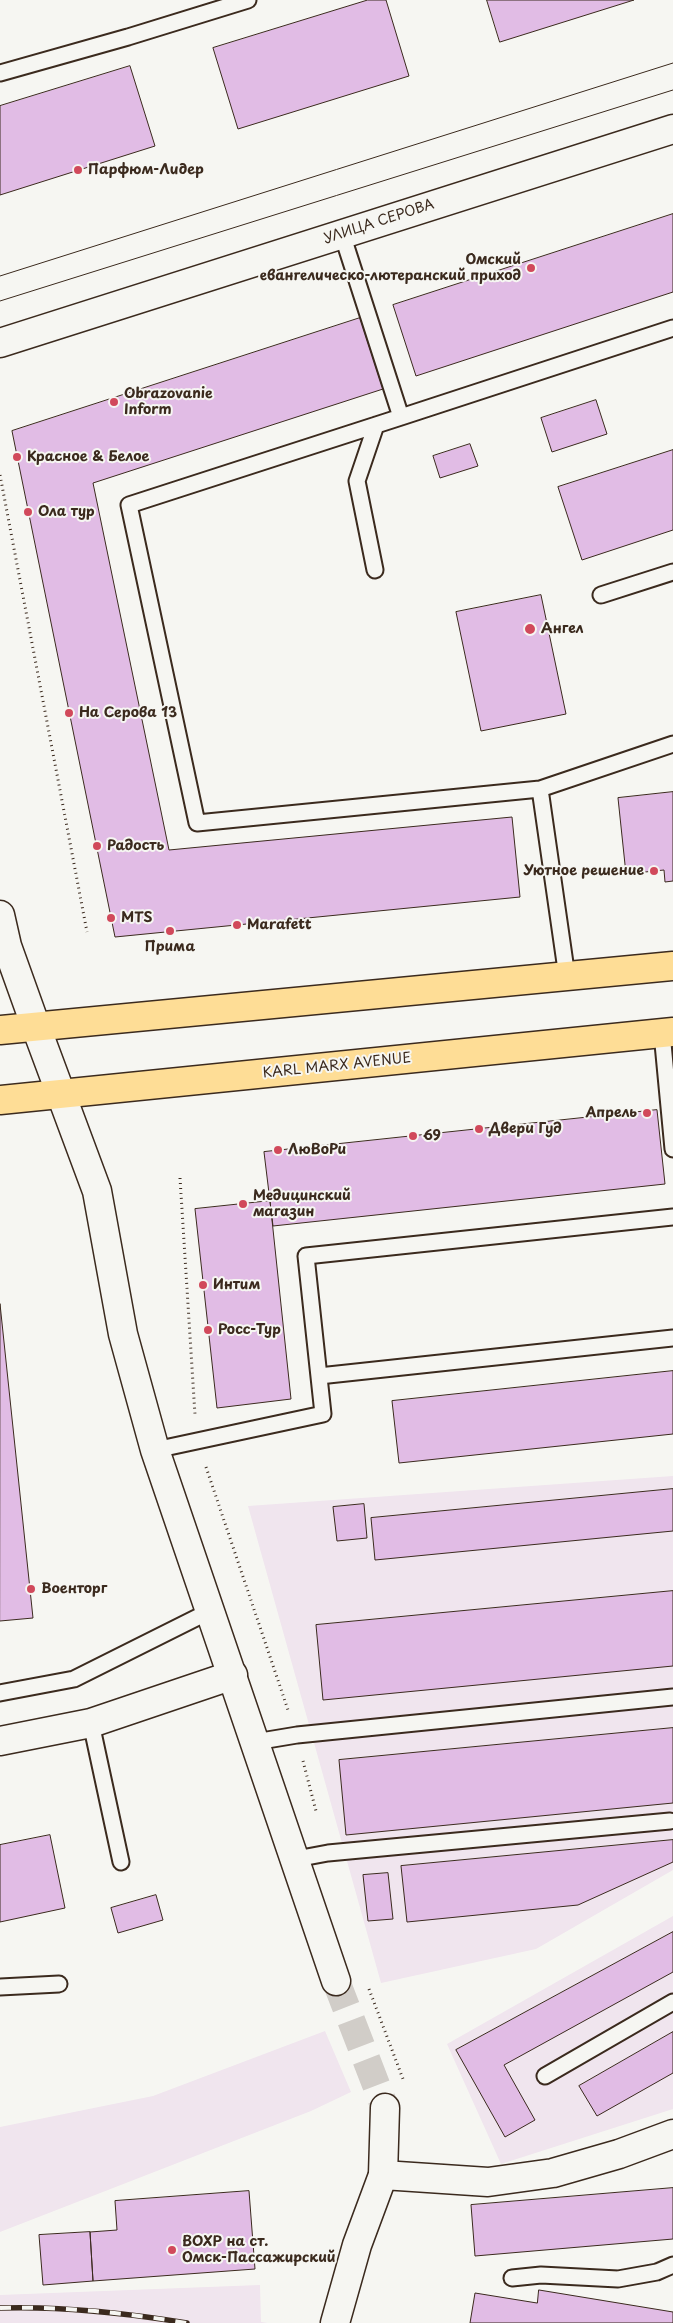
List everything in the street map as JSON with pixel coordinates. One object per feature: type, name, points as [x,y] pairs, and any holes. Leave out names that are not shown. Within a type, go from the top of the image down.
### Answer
[{"type":"main road","points":[[0,1030],[673,966]]},
{"type":"main road","name":"KARL MARX AVENUE","points":[[0,1100],[667,1033]]},
{"type":"street","name":"УЛИЦА СЕРОВА","points":[[0,343],[673,129]]},
{"type":"street","points":[[0,916],[7,946],[97,1191],[123,1334],[155,1450],[336,1981]]},
{"type":"street","points":[[0,1741],[91,1723],[233,1675]]},
{"type":"street","points":[[335,2323],[357,2245],[384,2175],[385,2108]]},
{"type":"street","points":[[384,2175],[488,2182],[553,2173],[618,2154],[673,2134]]},
{"type":"lane","points":[[0,73],[128,37],[248,0]]},
{"type":"lane","points":[[342,234],[401,417]]},
{"type":"lane","points":[[673,328],[129,505],[197,823],[540,789],[673,744]]},
{"type":"lane","points":[[375,570],[357,482],[376,425]]},
{"type":"lane","points":[[601,595],[673,572]]},
{"type":"lane","points":[[540,789],[567,977]]},
{"type":"lane","points":[[667,1033],[673,1149]]},
{"type":"lane","points":[[155,1450],[323,1414],[306,1256],[673,1217]]},
{"type":"lane","points":[[319,1376],[673,1338]]},
{"type":"lane","points":[[0,1693],[74,1679],[210,1610]]},
{"type":"lane","points":[[255,1742],[296,1735],[673,1697]]},
{"type":"lane","points":[[91,1723],[121,1862]]},
{"type":"lane","points":[[296,1860],[328,1853],[670,1821]]},
{"type":"lane","points":[[0,1987],[58,1984]]},
{"type":"lane","points":[[545,2076],[673,2002]]},
{"type":"lane","points":[[512,2278],[541,2275],[618,2279],[657,2272],[673,2266]]},
{"type":"path","points":[[0,475],[87,932]]},
{"type":"shaded area","points":[[673,1476],[673,1870],[536,1949],[381,1983],[248,1506]]},
{"type":"shaded area","points":[[673,1916],[673,2109],[501,2164],[447,2044]]},
{"type":"shaded area","points":[[325,2031],[351,2092],[311,2111],[0,2232],[0,2127],[153,2096]]},
{"type":"shaded area","points":[[260,2285],[261,2322],[268,2323],[0,2323],[0,2295]]},
{"type":"building","points":[[368,0],[386,0],[409,76],[238,129],[213,48]]},
{"type":"building","points":[[487,0],[634,0],[500,42]]},
{"type":"building","points":[[130,66],[155,146],[0,195],[0,106]]},
{"type":"building","points":[[673,214],[673,292],[416,376],[393,305]]},
{"type":"building","points":[[360,318],[383,389],[93,483],[169,850],[512,817],[520,897],[115,937],[12,431]]},
{"type":"building","points":[[596,400],[607,434],[552,452],[541,418]]},
{"type":"building","points":[[470,444],[478,466],[440,478],[433,456]]},
{"type":"building","points":[[673,450],[673,530],[582,560],[558,487]]},
{"type":"building","points":[[541,595],[566,714],[481,731],[456,612]]},
{"type":"building","points":[[673,792],[673,881],[665,882],[664,870],[626,874],[618,798]]},
{"type":"building","points":[[657,1110],[665,1184],[273,1226],[264,1152]]},
{"type":"building","points":[[270,1201],[291,1399],[217,1408],[195,1209]]},
{"type":"building","points":[[0,1304],[33,1618],[0,1621]]},
{"type":"building","points":[[673,1371],[673,1434],[399,1463],[392,1401]]},
{"type":"building","points":[[673,1489],[673,1531],[375,1560],[371,1518]]},
{"type":"building","points":[[364,1504],[367,1538],[337,1541],[333,1507]]},
{"type":"building","points":[[673,1591],[673,1666],[323,1700],[316,1625]]},
{"type":"building","points":[[673,1728],[673,1803],[346,1835],[339,1760]]},
{"type":"building","points":[[50,1835],[65,1908],[0,1922],[0,1845]]},
{"type":"building","points":[[673,1840],[673,1862],[578,1905],[407,1922],[401,1866]]},
{"type":"building","points":[[388,1873],[393,1919],[368,1921],[363,1875]]},
{"type":"building","points":[[156,1895],[163,1920],[118,1933],[111,1908]]},
{"type":"building","points":[[673,1932],[673,1972],[504,2065],[535,2120],[505,2137],[456,2050]]},
{"type":"building","points":[[673,2032],[673,2073],[597,2116],[579,2086]]},
{"type":"building","points":[[673,2188],[673,2239],[475,2256],[471,2205]]},
{"type":"building","name":"ВОХР на ст. Омск-Пассажирский","points":[[249,2191],[255,2269],[93,2281],[90,2232],[117,2230],[115,2201]]},
{"type":"building","points":[[90,2232],[93,2281],[43,2285],[39,2235]]},
{"type":"building","points":[[539,2290],[673,2312],[673,2323],[470,2323],[475,2293],[537,2303]]},
{"type":"tunnel","points":[[336,1981],[385,2108]]},
{"type":"tram line","points":[[0,276],[673,63]]},
{"type":"tram line","points":[[0,301],[673,90]]},
{"type":"railway","points":[[0,2308],[94,2311],[187,2323]]},
{"type":"place","name":"Парфюм-Лидер","points":[[78,170]]},
{"type":"place","name":"Омский евангелическо-лютеранский приход","points":[[531,268]]},
{"type":"place","name":"Obrazovanie Inform","points":[[114,402]]},
{"type":"place","name":"Красное & Белое","points":[[17,457]]},
{"type":"place","name":"Ола тур","points":[[28,512]]},
{"type":"place","name":"Ангел","points":[[530,629]]},
{"type":"place","name":"На Серова 13","points":[[69,713]]},
{"type":"place","name":"Радость","points":[[97,846]]},
{"type":"place","name":"Уютное решение","points":[[654,871]]},
{"type":"place","name":"MTS","points":[[111,918]]},
{"type":"place","name":"Marafett","points":[[237,925]]},
{"type":"place","name":"Прима","points":[[170,931]]},
{"type":"place","name":"Апрель","points":[[647,1113]]},
{"type":"place","name":"Двери Гуд","points":[[479,1129]]},
{"type":"place","name":"69","points":[[413,1136]]},
{"type":"place","name":"ЛюВоРи","points":[[278,1150]]},
{"type":"place","name":"Медицинский магазин","points":[[243,1204]]},
{"type":"place","name":"Интим","points":[[203,1285]]},
{"type":"place","name":"Росс-Тур","points":[[208,1330]]},
{"type":"place","name":"Военторг","points":[[31,1589]]},
{"type":"place","name":"ВОХР на ст. Омск-Пассажирский","points":[[172,2250]]}]
